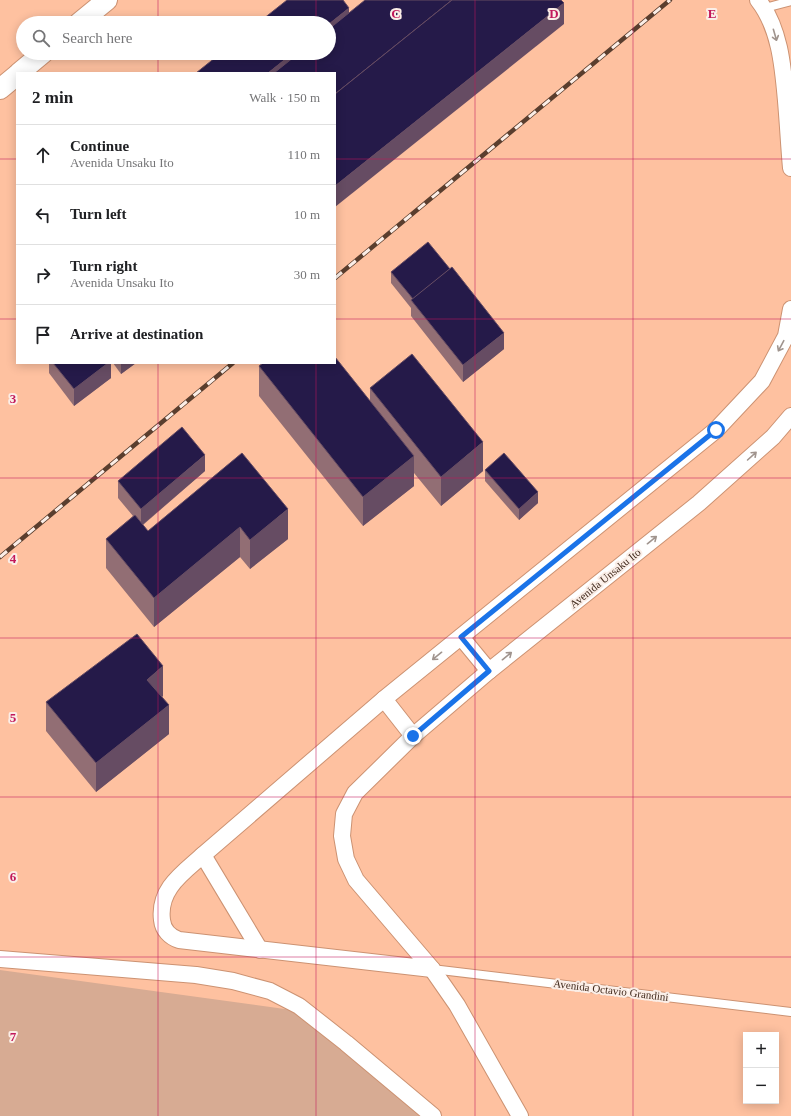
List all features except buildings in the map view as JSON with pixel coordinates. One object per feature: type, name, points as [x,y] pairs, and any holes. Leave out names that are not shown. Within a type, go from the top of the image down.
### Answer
[{"type":"street","points":[[88,16],[107,0]]},
{"type":"street","points":[[761,4],[774,30],[782,61],[791,168]]},
{"type":"street","points":[[20,72],[35,60]]},
{"type":"street","points":[[0,89],[16,76]]},
{"type":"street","points":[[432,969],[179,940],[172,938],[162,923],[162,904],[165,894],[174,881],[384,699],[716,430],[762,381],[786,336],[791,309]]},
{"type":"street","name":"Avenida Unsaku Ito","points":[[520,1116],[458,1005],[432,969],[356,880],[346,859],[342,836],[344,814],[354,794],[413,736],[489,671],[699,503],[773,437],[791,416]]},
{"type":"street","points":[[461,637],[489,671]]},
{"type":"street","points":[[384,699],[413,736]]},
{"type":"street","points":[[203,855],[260,950]]},
{"type":"street","points":[[0,959],[196,976],[233,981],[270,991],[299,1006],[346,1043],[433,1116]]},
{"type":"lane","points":[[761,4],[791,1]]},
{"type":"lane","name":"Avenida Octavio Grandini","points":[[432,969],[791,1012]]},
{"type":"shaded area","points":[[0,970],[292,1010],[422,1116],[0,1116]]},
{"type":"railway","points":[[336,277],[670,0]]},
{"type":"railway","points":[[0,557],[232,364]]},
{"type":"route","points":[[413,736],[489,671],[461,637],[716,430]]}]
